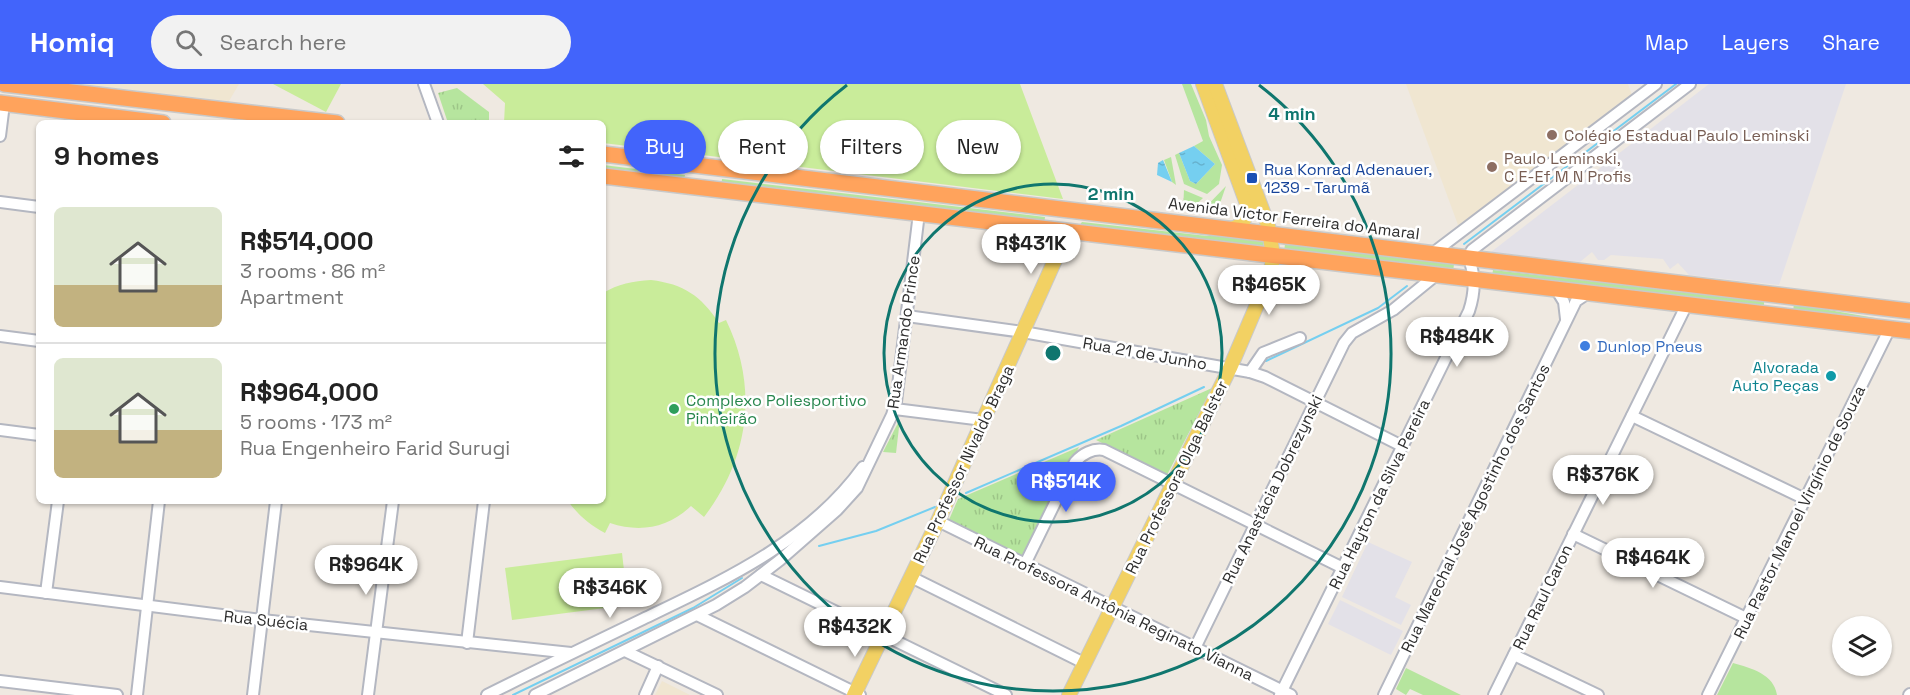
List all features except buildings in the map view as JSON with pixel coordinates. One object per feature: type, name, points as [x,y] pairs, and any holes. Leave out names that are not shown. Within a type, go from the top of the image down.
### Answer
[{"type":"highway","points":[[4,84],[312,120]]},
{"type":"highway","points":[[2,104],[136,120],[141,116],[143,110],[138,100]]},
{"type":"highway","points":[[163,120],[160,113],[169,103]]},
{"type":"highway","name":"Avenida Victor Ferreira do Amaral","points":[[606,154],[624,156]]},
{"type":"highway","name":"Avenida Victor Ferreira do Amaral","points":[[706,166],[1910,311]]},
{"type":"highway","points":[[714,189],[709,184],[708,177],[716,167]]},
{"type":"highway","points":[[687,186],[691,183],[694,174]]},
{"type":"highway","points":[[606,176],[1910,331]]},
{"type":"highway","points":[[1068,231],[1080,218],[1096,213]]},
{"type":"main road","points":[[1203,84],[1247,204],[1244,220],[1239,226],[1230,229]]},
{"type":"main road","points":[[1215,84],[1269,233],[1273,255]]},
{"type":"main road","name":"Rua Professor Nivaldo Braga","points":[[857,694],[938,521],[1068,231]]},
{"type":"main road","name":"Rua Professora Olga Balster","points":[[1068,695],[1230,368],[1271,272],[1273,255]]},
{"type":"street","points":[[424,84],[437,120]]},
{"type":"street","points":[[1433,253],[1643,88],[1656,84]]},
{"type":"street","points":[[1468,257],[1472,250],[1690,84]]},
{"type":"street","points":[[0,136],[2,104]]},
{"type":"street","points":[[0,202],[36,207]]},
{"type":"street","name":"Rua Armando Prince","points":[[536,695],[733,595],[760,575],[848,499],[863,478],[895,409],[919,213]]},
{"type":"street","name":"Rua Hayton da Silva Pereira","points":[[1284,694],[1342,568],[1469,311],[1474,279],[1468,257]]},
{"type":"street","name":"Rua Anastácia Dobrezynski","points":[[1195,648],[1344,343],[1352,333],[1393,310],[1436,275]]},
{"type":"street","points":[[1556,289],[1564,302],[1566,322]]},
{"type":"street","name":"Rua Marechal José Agostinho dos Santos","points":[[1384,695],[1576,301],[1588,293]]},
{"type":"street","name":"Rua Raul Caron","points":[[1494,695],[1686,304]]},
{"type":"street","name":"Rua 21 de Junho","points":[[907,316],[1023,332],[1250,372],[1265,377],[1402,446]]},
{"type":"street","name":"Rua Pastor Manoel Virgínio de Souza","points":[[1708,695],[1890,328]]},
{"type":"street","points":[[0,336],[36,341]]},
{"type":"street","points":[[1250,372],[1263,353],[1300,338]]},
{"type":"street","points":[[895,409],[983,420]]},
{"type":"street","points":[[1632,416],[1805,499]]},
{"type":"street","points":[[0,430],[36,435]]},
{"type":"street","name":"Rua Armando Prince","points":[[488,695],[773,552],[837,498],[877,448]]},
{"type":"street","points":[[1025,564],[1075,462],[1086,453],[1097,449],[1104,450],[1342,568]]},
{"type":"street","points":[[46,593],[58,504]]},
{"type":"street","points":[[137,695],[159,504]]},
{"type":"street","points":[[253,695],[276,504]]},
{"type":"street","points":[[368,695],[393,504]]},
{"type":"street","points":[[467,643],[484,504]]},
{"type":"street","name":"Rua Professora Antônia Reginato Vianna","points":[[938,521],[1284,694]]},
{"type":"street","points":[[1573,534],[1746,618]]},
{"type":"street","points":[[760,575],[1006,695]]},
{"type":"street","points":[[911,577],[1084,663]]},
{"type":"street","name":"Rua Suécia","points":[[0,587],[262,620],[571,654]]},
{"type":"street","points":[[697,615],[857,694]]},
{"type":"street","points":[[646,641],[650,658],[658,666]]},
{"type":"street","points":[[533,651],[541,657],[542,668]]},
{"type":"street","points":[[625,651],[717,695]]},
{"type":"street","points":[[1514,655],[1598,695]]},
{"type":"street","points":[[645,695],[658,666]]},
{"type":"street","points":[[0,681],[117,695]]},
{"type":"shaded area","points":[[82,84],[239,84],[229,101]]},
{"type":"shaded area","name":"Paulo Leminski, C E-Ef M N Profis","points":[[1406,84],[1628,84],[1634,101],[1461,233]]},
{"type":"shaded area","points":[[1709,84],[1846,84],[1779,285],[1689,275],[1678,263],[1670,269],[1663,259],[1611,255],[1604,260],[1598,260],[1592,252],[1580,262],[1491,252]]},
{"type":"shaded area","points":[[1368,542],[1412,562],[1395,597],[1411,605],[1401,625],[1342,597]]},
{"type":"shaded area","points":[[1340,600],[1403,631],[1391,655],[1328,624]]},
{"type":"shaded area","points":[[662,681],[690,695],[655,695]]},
{"type":"green space","points":[[273,84],[341,84],[326,112]]},
{"type":"green space","points":[[483,84],[1020,84],[1063,199],[858,174],[924,174],[924,120],[820,120],[820,169],[808,168],[808,120],[718,120],[718,157],[706,156],[706,120],[624,120],[624,146],[606,143],[606,120],[504,120],[505,103]]},
{"type":"green space","points":[[1182,84],[1191,84],[1222,165],[1219,184],[1207,194],[1184,184],[1175,155],[1179,153],[1190,181],[1196,184],[1215,164],[1194,146],[1203,141]]},
{"type":"green space","points":[[457,88],[489,112],[489,120],[447,120],[438,93]]},
{"type":"green space","points":[[1171,157],[1176,185],[1172,182],[1164,160]]},
{"type":"green space","points":[[606,165],[624,168],[624,174],[685,175],[684,180],[606,173]]},
{"type":"green space","points":[[722,179],[1045,217],[1044,224],[721,187]]},
{"type":"green space","points":[[1226,186],[1217,212],[1200,213]]},
{"type":"green space","points":[[1184,190],[1203,198],[1191,209],[1183,211]]},
{"type":"green space","points":[[1082,222],[1207,236],[1235,235],[1264,239],[1263,249],[1077,228]]},
{"type":"green space","points":[[1285,244],[1454,264],[1453,272],[1284,252]]},
{"type":"green space","points":[[1493,270],[1764,301],[1764,309],[1492,276]]},
{"type":"green space","name":"Complexo Poliesportivo Pinheirão","points":[[651,280],[682,288],[705,305],[719,323],[726,320],[743,371],[744,422],[731,471],[704,517],[691,506],[663,524],[632,528],[610,523],[605,533],[594,527],[570,504],[606,504],[606,291],[638,281]]},
{"type":"green space","points":[[1794,304],[1875,318],[1874,321],[1793,311]]},
{"type":"green space","points":[[1212,388],[1167,475],[1096,440]]},
{"type":"green space","points":[[900,419],[896,453],[883,452]]},
{"type":"green space","points":[[1079,447],[1023,558],[948,522],[958,499]]},
{"type":"green space","points":[[622,553],[628,605],[512,620],[505,568]]},
{"type":"green space","points":[[1733,663],[1767,677],[1777,695],[1717,695]]},
{"type":"green space","points":[[1406,668],[1461,695],[1423,695],[1410,689],[1406,695],[1396,689]]},
{"type":"water","points":[[1194,146],[1215,164],[1196,184],[1190,181],[1179,153]]},
{"type":"water","points":[[1163,160],[1172,182],[1157,175],[1158,163]]},
{"type":"waterway","points":[[1464,244],[1676,84]]},
{"type":"waterway","points":[[1266,361],[1378,308],[1407,286]]},
{"type":"waterway","points":[[966,493],[1121,426],[1204,387]]},
{"type":"waterway","points":[[819,546],[876,531],[935,507]]},
{"type":"waterway","points":[[513,695],[693,608],[742,578]]},
{"type":"place","name":"Colégio Estadual Paulo Leminski","points":[[1552,135]]},
{"type":"place","name":"Paulo Leminski, C E-Ef M N Profis","points":[[1492,167]]},
{"type":"place","name":"Rua Konrad Adenauer, 1239 - Tarumã","points":[[1252,178]]},
{"type":"place","name":"Dunlop Pneus","points":[[1585,346]]},
{"type":"place","name":"Alvorada Auto Peças","points":[[1831,376]]},
{"type":"place","name":"Complexo Poliesportivo Pinheirão","points":[[674,409]]}]
